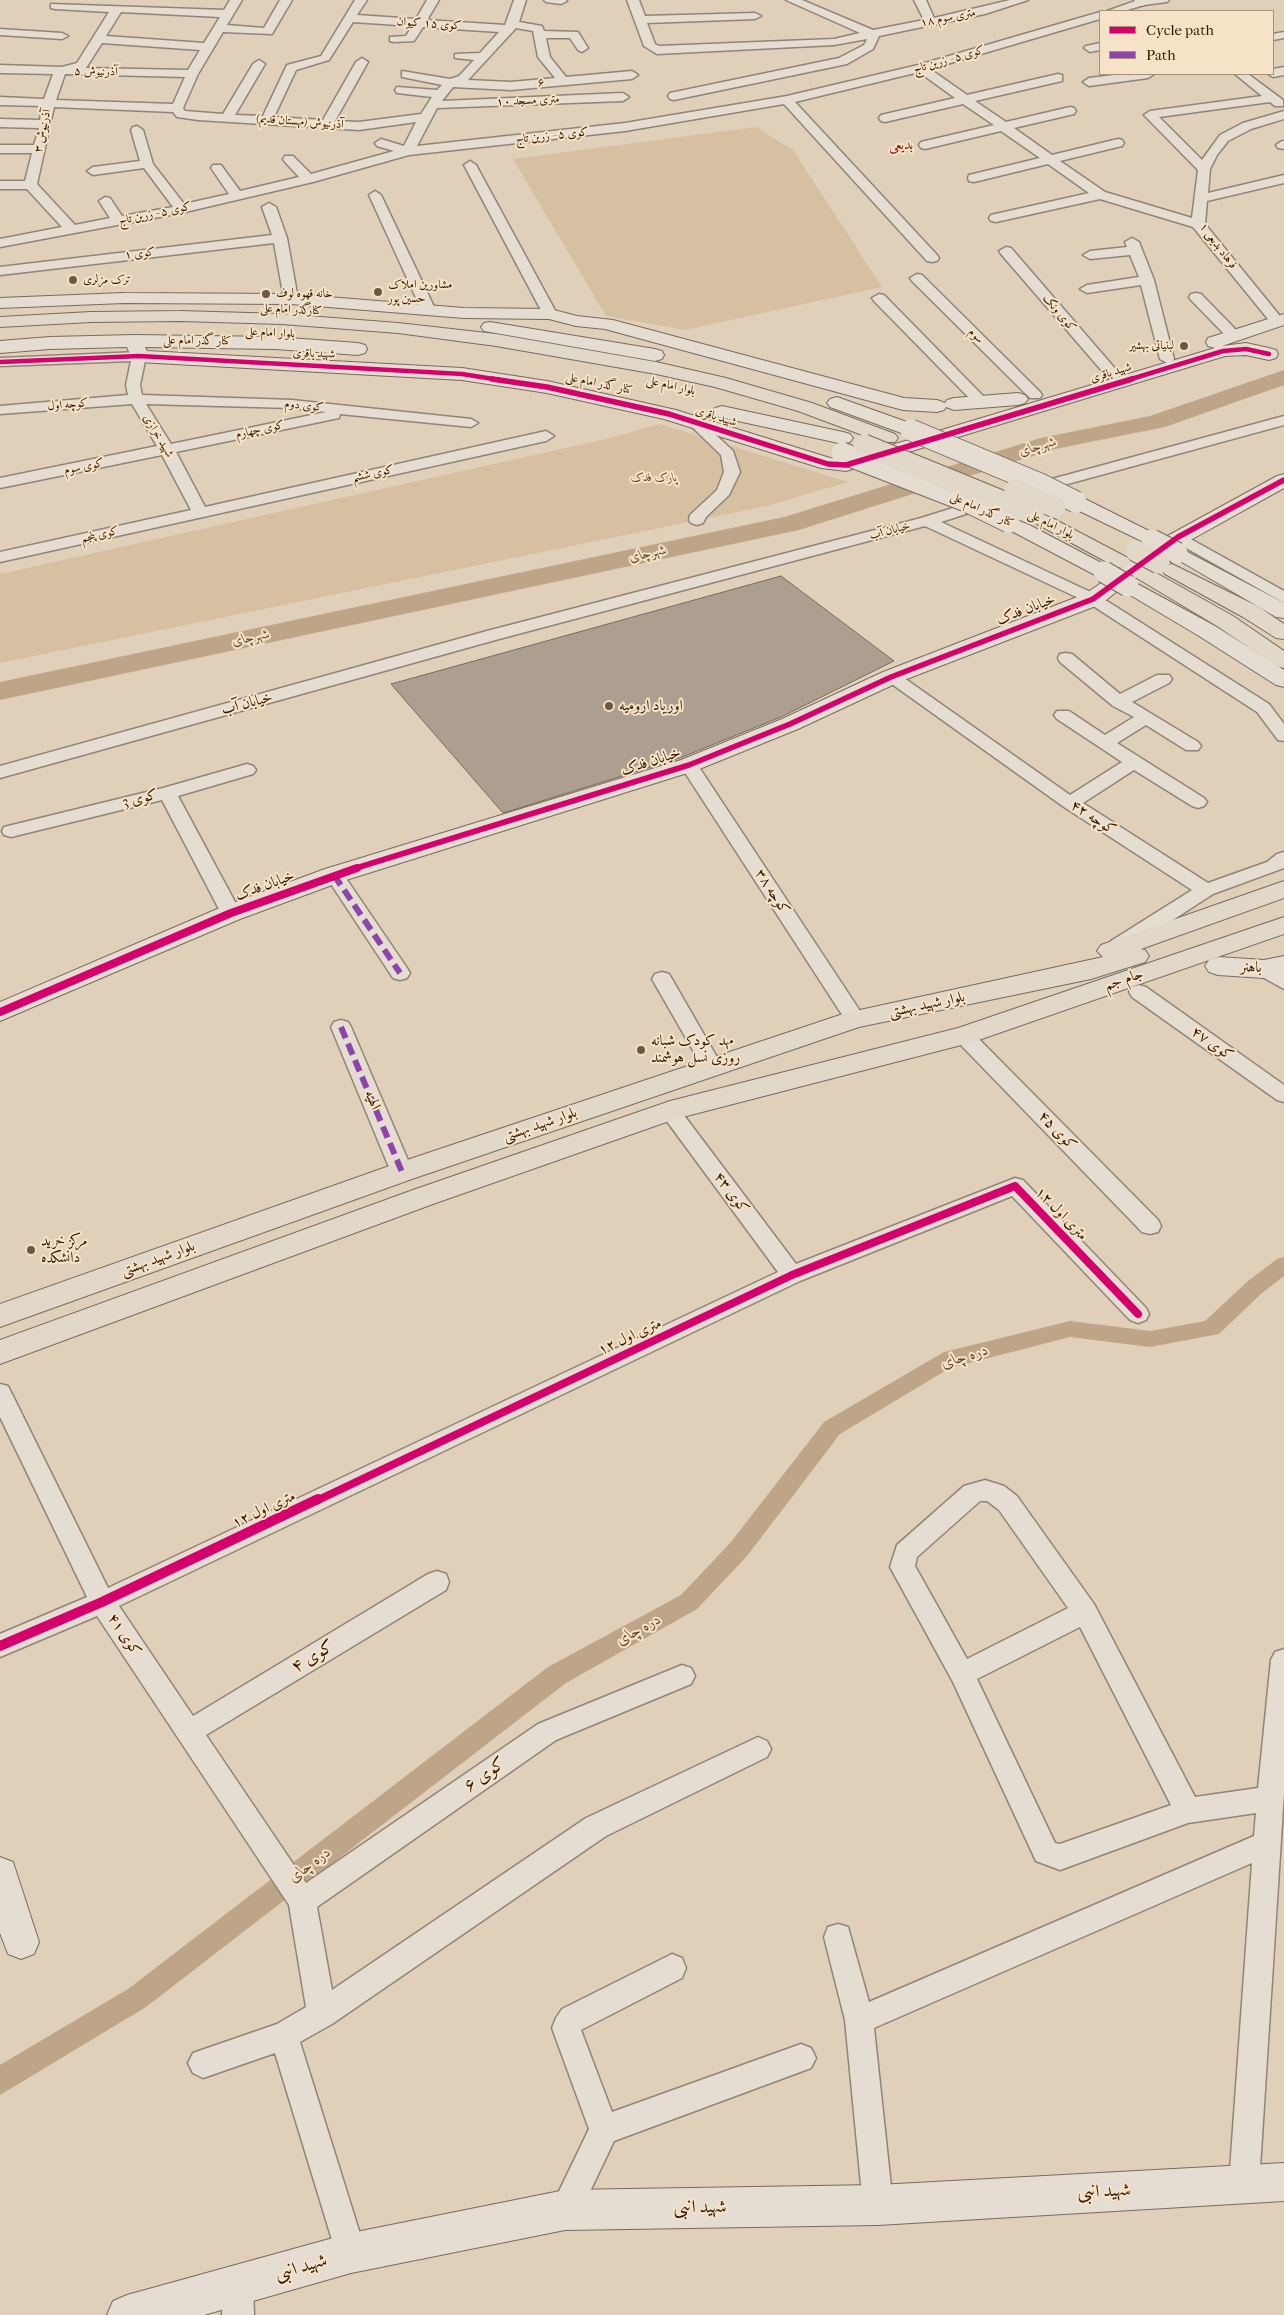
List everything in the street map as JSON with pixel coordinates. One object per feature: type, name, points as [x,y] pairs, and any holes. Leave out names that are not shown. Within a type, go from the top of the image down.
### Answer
[{"type":"main road","name":"بلوار امام علی","points":[[0,322],[181,316],[282,319],[398,328],[496,340],[647,366],[719,382],[805,407],[888,438],[1055,507],[1128,556]]},
{"type":"main road","name":"بلوار امام علی","points":[[0,334],[115,329],[259,332],[390,340],[494,353],[645,380],[770,411],[843,445],[864,445],[1033,514],[1128,556],[1157,562],[1252,612],[1284,633]]},
{"type":"main road","name":"بلوار امام علی","points":[[1157,562],[1225,621],[1284,661]]},
{"type":"main road","points":[[1284,889],[1110,950],[1092,980],[1139,992],[1284,946]]},
{"type":"main road","name":"جام جم","points":[[964,1036],[1092,980],[1284,909]]},
{"type":"main road","name":"جام جم","points":[[1092,980],[1284,925]]},
{"type":"main road","name":"بلوار شهید بهشتی","points":[[0,1316],[402,1172],[712,1066],[855,1020],[1092,980]]},
{"type":"main road","name":"بلوار شهید بهشتی","points":[[0,1352],[423,1197],[670,1111],[964,1036]]},
{"type":"street","points":[[177,108],[192,74],[236,0]]},
{"type":"street","points":[[219,28],[268,32],[286,0]]},
{"type":"street","points":[[267,120],[291,68],[325,58],[361,0]]},
{"type":"street","points":[[394,39],[409,40],[433,0]]},
{"type":"street","points":[[381,143],[408,152],[425,117],[440,94],[450,83],[463,79],[510,27],[520,0]]},
{"type":"street","name":"۱۸ متری سوم","points":[[633,0],[650,46],[657,50],[834,42],[985,11],[1022,0]]},
{"type":"street","points":[[674,96],[844,61],[869,47],[874,35],[792,0]]},
{"type":"street","points":[[920,0],[930,21]]},
{"type":"street","points":[[1116,10],[1142,1],[1163,0]]},
{"type":"street","points":[[1142,1],[1156,10]]},
{"type":"street","points":[[55,6],[104,8],[116,4],[228,14]]},
{"type":"street","points":[[60,71],[81,66],[98,39],[116,4]]},
{"type":"street","name":"کوی ۵ - زرین تاج","points":[[0,244],[181,209],[236,194],[308,179],[408,152],[625,127],[787,100],[922,68],[1099,15]]},
{"type":"street","points":[[639,20],[755,16]]},
{"type":"street","name":"کوی ۱۵ کیوان","points":[[351,18],[476,27],[538,28],[540,35]]},
{"type":"street","points":[[469,38],[476,27]]},
{"type":"street","points":[[0,32],[62,36]]},
{"type":"street","points":[[562,80],[544,57],[540,35],[574,32],[582,48]]},
{"type":"street","points":[[98,39],[208,47]]},
{"type":"street","points":[[459,56],[483,57]]},
{"type":"street","points":[[327,124],[362,62]]},
{"type":"street","points":[[227,118],[260,64]]},
{"type":"street","points":[[922,68],[1100,195],[1198,224]]},
{"type":"street","name":"آذرنیوش ۵","points":[[0,69],[192,74]]},
{"type":"street","name":"آذرنیوش ۳","points":[[30,185],[46,124],[49,102],[60,71]]},
{"type":"street","name":"۶","points":[[406,74],[450,83],[511,86],[632,75]]},
{"type":"street","points":[[1089,82],[1141,75]]},
{"type":"street","points":[[1243,75],[1284,106]]},
{"type":"street","points":[[885,118],[1058,78]]},
{"type":"street","points":[[401,90],[440,94]]},
{"type":"street","points":[[1,94],[49,102]]},
{"type":"street","name":"۱۰ متری مسجد","points":[[433,105],[623,97]]},
{"type":"street","points":[[1204,170],[1150,115],[1272,98]]},
{"type":"street","points":[[787,100],[932,258]]},
{"type":"street","name":"آذرنیوش (مهستان قدیم)","points":[[49,102],[177,108],[181,114],[359,126],[425,117]]},
{"type":"street","points":[[925,145],[1070,111]]},
{"type":"street","name":"فرهاد بدیعی ۱","points":[[1279,339],[1198,224],[1204,170],[1211,154],[1224,138],[1248,126],[1284,115]]},
{"type":"street","points":[[242,133],[249,119]]},
{"type":"street","points":[[0,123],[46,124]]},
{"type":"street","points":[[137,130],[147,164],[181,209]]},
{"type":"street","points":[[974,178],[1118,143]]},
{"type":"street","points":[[0,149],[39,149]]},
{"type":"street","points":[[289,159],[308,179]]},
{"type":"street","points":[[93,172],[147,164]]},
{"type":"street","points":[[470,165],[550,314],[577,338],[586,329],[601,328],[641,342],[813,384],[942,412]]},
{"type":"street","points":[[217,168],[236,194]]},
{"type":"street","points":[[1200,199],[1284,179]]},
{"type":"street","points":[[0,184],[30,185],[71,229]]},
{"type":"street","points":[[996,218],[1100,195]]},
{"type":"street","points":[[375,196],[429,311]]},
{"type":"street","points":[[105,201],[119,222]]},
{"type":"street","points":[[270,207],[280,238],[291,299]]},
{"type":"street","name":"کوی ۱","points":[[0,271],[280,238]]},
{"type":"street","points":[[1090,255],[1134,246],[1147,280],[1167,359]]},
{"type":"street","name":"کوی ونک","points":[[1006,251],[1113,376]]},
{"type":"street","name":"سوم","points":[[917,278],[1035,395]]},
{"type":"street","points":[[1087,289],[1147,280]]},
{"type":"street","points":[[1196,297],[1234,336]]},
{"type":"street","points":[[0,303],[124,298],[291,299],[429,311],[550,314],[576,321],[607,324],[628,332],[752,361],[903,404],[942,412],[968,408],[976,414],[975,421],[966,427],[950,428],[942,412]]},
{"type":"street","points":[[124,298],[170,306],[208,298]]},
{"type":"street","points":[[879,298],[982,403]]},
{"type":"street","name":"کنارگذر امام علی","points":[[0,312],[69,307],[170,306],[286,309],[404,317],[577,338]]},
{"type":"street","name":"شهید باقری","points":[[942,412],[982,403],[1035,395],[1113,376],[1234,336],[1279,339]]},
{"type":"street","name":"کنار گذر امام علی","points":[[577,338],[738,374],[864,412],[911,430],[1040,484],[1076,502],[1128,556]]},
{"type":"street","name":"شهید باقری","points":[[137,348],[462,374],[547,387],[669,414],[828,464],[846,465],[966,427],[1223,351],[1246,349],[1279,339]]},
{"type":"street","name":"کنار گذر امام علی","points":[[0,347],[137,348],[275,343],[373,350]]},
{"type":"street","points":[[0,362],[137,348]]},
{"type":"street","name":"شهید خرازی","points":[[137,348],[132,385],[136,399],[168,450],[200,512]]},
{"type":"street","name":"کنار گذر امام علی","points":[[402,353],[491,364],[574,378],[722,412],[843,445],[1009,522],[1128,556],[1157,562],[1284,612]]},
{"type":"street","name":"کوچه اول","points":[[0,410],[136,399]]},
{"type":"street","name":"کوی دوم","points":[[136,399],[292,404],[471,423]]},
{"type":"street","name":"کوی چهارم","points":[[168,450],[352,411]]},
{"type":"street","name":"خیابان آب","points":[[0,772],[494,636],[927,521],[1061,480],[1284,420]]},
{"type":"street","points":[[694,422],[728,454],[732,472],[730,482],[719,498],[698,515],[697,520]]},
{"type":"street","name":"کوی ششم","points":[[200,512],[546,436]]},
{"type":"street","name":"کوی سوم","points":[[0,483],[168,450]]},
{"type":"street","name":"خیابان فدک","points":[[0,1012],[231,913],[334,875],[688,765],[790,724],[891,677],[1094,599],[1157,562],[1284,480]]},
{"type":"street","name":"کوی پنجم","points":[[0,557],[200,512]]},
{"type":"street","points":[[927,521],[1094,599],[1262,708],[1284,736]]},
{"type":"street","points":[[1157,562],[1284,598]]},
{"type":"street","name":"کنار گذر امام علی","points":[[1157,562],[1207,631],[1284,680]]},
{"type":"street","name":"خیابان آب","points":[[0,758],[455,633],[494,636]]},
{"type":"street","points":[[1066,658],[1119,702],[1192,746]]},
{"type":"street","name":"کوچه ۴۲","points":[[891,677],[1070,803],[1206,890]]},
{"type":"street","points":[[1119,702],[1163,679]]},
{"type":"street","points":[[1062,715],[1198,802]]},
{"type":"street","points":[[1105,743],[1146,717]]},
{"type":"street","points":[[1070,803],[1134,762]]},
{"type":"street","name":"کوچه ۳۸","points":[[688,765],[855,1020]]},
{"type":"street","points":[[167,793],[247,770]]},
{"type":"street","name":"کوی 3","points":[[11,831],[167,793],[231,913]]},
{"type":"street","points":[[1110,950],[1206,890],[1274,866],[1284,858]]},
{"type":"street","points":[[334,875],[400,973]]},
{"type":"street","name":"باهنر","points":[[1218,966],[1277,972]]},
{"type":"street","points":[[662,979],[712,1066]]},
{"type":"street","name":"کوی ۴۷","points":[[1139,992],[1284,1095]]},
{"type":"street","name":"الهیه","points":[[341,1027],[402,1172]]},
{"type":"street","name":"کوی ۴۵","points":[[964,1036],[1150,1226]]},
{"type":"street","name":"کوی ۴۳","points":[[670,1111],[792,1275]]},
{"type":"street","name":"۱۲ متری اول","points":[[0,1646],[102,1602],[792,1275],[1015,1186],[1138,1314]]},
{"type":"street","name":"کوی ۴۱","points":[[0,1393],[102,1602],[274,1862],[302,1901]]},
{"type":"street","points":[[1188,1811],[1085,1612],[1008,1503],[994,1493],[985,1490],[973,1493],[906,1552],[902,1559],[902,1567],[962,1674],[1046,1852],[1060,1857],[1188,1811],[1270,1798]]},
{"type":"street","name":"کوی ۴","points":[[189,1732],[438,1582]]},
{"type":"street","points":[[962,1674],[1085,1612]]},
{"type":"street","points":[[1244,2184],[1270,1798],[1284,1660]]},
{"type":"street","name":"کوی ۶","points":[[302,1901],[547,1732],[682,1676]]},
{"type":"street","points":[[203,2062],[284,2036],[322,2014],[596,1827],[758,1749]]},
{"type":"street","points":[[859,2020],[1268,1844]]},
{"type":"street","points":[[0,1874],[21,1942]]},
{"type":"street","points":[[302,1901],[322,2014]]},
{"type":"street","points":[[838,1937],[859,2020],[878,2205]]},
{"type":"street","points":[[604,2130],[566,2028],[572,2019],[672,1968]]},
{"type":"street","points":[[284,2036],[351,2253]]},
{"type":"street","points":[[565,2210],[604,2130],[801,2058]]},
{"type":"street","name":"شهید انبی","points":[[127,2315],[238,2301],[351,2253],[565,2210],[878,2205],[1284,2182]]},
{"type":"green space","points":[[756,127],[793,150],[882,287],[685,330],[606,316],[513,159]]},
{"type":"green space","name":"پارک فدک","points":[[660,424],[848,482],[767,506],[0,663],[0,574],[606,439]]},
{"type":"building","name":"اوریاد ارومیه","points":[[781,576],[894,661],[781,717],[680,758],[503,813],[391,684]]},
{"type":"waterway","name":"شهرچای","points":[[0,691],[790,524],[1050,443],[1156,422],[1284,377]]},
{"type":"waterway","name":"دره چای","points":[[0,2081],[137,1998],[557,1675],[689,1602],[739,1549],[832,1428],[944,1361],[1070,1329],[1150,1339],[1211,1328],[1255,1287],[1284,1265]]},
{"type":"marked path","points":[[334,875],[400,973]]},
{"type":"marked path","points":[[341,1027],[402,1172]]},
{"type":"cycle path","points":[[0,362],[139,356],[462,374],[547,387],[669,414],[828,464],[846,465],[1223,351],[1246,349],[1269,354]]},
{"type":"cycle path","points":[[0,1012],[231,913],[334,875],[689,765],[790,724],[891,677],[1093,599],[1178,537],[1284,480]]},
{"type":"cycle path","points":[[0,1646],[102,1602],[792,1275],[1015,1186],[1138,1314]]},
{"type":"place","name":"ترک مزلری","points":[[73,280]]},
{"type":"place","name":"مشاورین املاک حسین پور","points":[[378,292]]},
{"type":"place","name":"خانه قهوه لوف","points":[[266,294]]},
{"type":"place","name":"لبنیاتی بهشیر","points":[[1184,346]]},
{"type":"place","name":"اوریاد ارومیه","points":[[609,706]]},
{"type":"place","name":"مهد کودک شبانه روزی نسل هوشمند","points":[[641,1050]]},
{"type":"place","name":"مرکز خرید دانشکده","points":[[31,1250]]},
{"type":"district","name":"بدیعی","points":[[901,146]]}]
